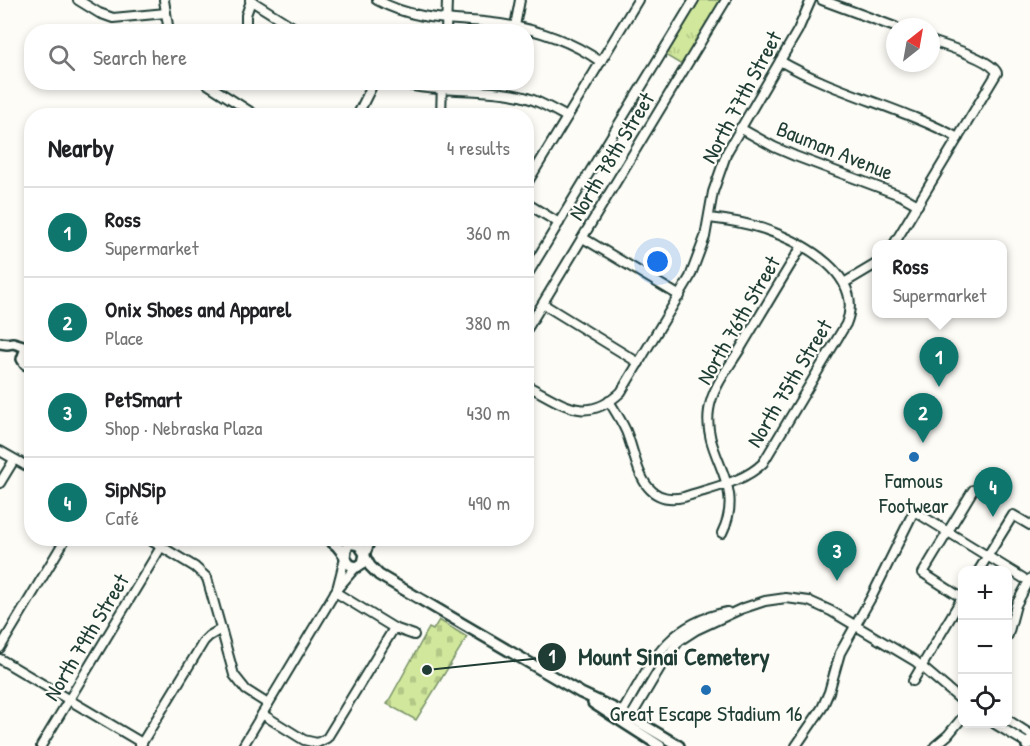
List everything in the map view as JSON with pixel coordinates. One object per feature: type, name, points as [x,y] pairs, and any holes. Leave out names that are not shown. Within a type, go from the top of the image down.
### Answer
[{"type":"main road","points":[[4,344],[13,343],[24,346]]},
{"type":"main road","points":[[4,344],[24,362]]},
{"type":"main road","points":[[22,359],[24,354]]},
{"type":"main road","points":[[338,546],[348,563],[370,574],[379,575]]},
{"type":"main road","points":[[345,557],[346,549],[349,546]]},
{"type":"main road","points":[[360,546],[370,566],[379,575],[624,719],[679,746]]},
{"type":"main road","points":[[356,567],[363,563],[365,556]]},
{"type":"main road","points":[[624,719],[660,746]]},
{"type":"street","points":[[78,0],[99,13],[113,18],[166,13]]},
{"type":"street","points":[[164,0],[168,24]]},
{"type":"street","points":[[376,0],[410,14],[492,24]]},
{"type":"street","points":[[446,24],[447,0]]},
{"type":"street","points":[[515,24],[520,0]]},
{"type":"street","name":"North 78th Street","points":[[534,264],[694,0]]},
{"type":"street","name":"North 78th Street","points":[[534,318],[726,0]]},
{"type":"street","name":"North 77th Street","points":[[609,401],[621,392],[680,296],[699,257],[719,173],[727,152],[798,30],[811,0]]},
{"type":"street","points":[[822,0],[886,24]]},
{"type":"street","points":[[246,24],[250,1],[288,24]]},
{"type":"street","points":[[534,171],[636,1]]},
{"type":"street","points":[[534,31],[561,38],[601,62]]},
{"type":"street","points":[[896,240],[996,75],[996,71],[991,66],[940,43]]},
{"type":"street","points":[[780,61],[814,80],[929,123],[958,138]]},
{"type":"street","points":[[216,90],[245,108]]},
{"type":"street","points":[[361,108],[370,90]]},
{"type":"street","points":[[441,108],[442,90]]},
{"type":"street","points":[[474,90],[515,95],[533,100],[567,117]]},
{"type":"street","name":"Bauman Avenue","points":[[740,128],[774,147],[902,196],[918,205]]},
{"type":"street","points":[[534,209],[559,223]]},
{"type":"street","points":[[709,218],[763,228],[783,236],[802,246],[834,270],[844,283],[872,266]]},
{"type":"street","points":[[583,238],[680,296]]},
{"type":"street","name":"North 76th Street","points":[[722,533],[731,508],[726,483],[709,430],[709,410],[714,394],[802,246]]},
{"type":"street","name":"North 75th Street","points":[[609,401],[626,430],[642,478],[654,494],[674,500],[749,474],[763,463],[846,324],[851,303],[844,283]]},
{"type":"street","points":[[543,304],[639,363]]},
{"type":"street","points":[[534,389],[567,407],[589,409],[609,401]]},
{"type":"street","points":[[0,451],[24,466]]},
{"type":"street","points":[[0,483],[14,460]]},
{"type":"street","points":[[913,681],[963,597],[923,573],[973,490]]},
{"type":"street","points":[[796,746],[822,708],[840,653],[872,596],[914,511],[1028,582],[1010,620]]},
{"type":"street","points":[[981,566],[1013,515],[1030,525]]},
{"type":"street","points":[[0,648],[61,546]]},
{"type":"street","points":[[365,556],[369,546]]},
{"type":"street","points":[[161,547],[195,567],[207,578],[236,679],[246,690],[268,704]]},
{"type":"street","name":"North 79th Street","points":[[40,746],[161,547]]},
{"type":"street","points":[[336,591],[345,557]]},
{"type":"street","points":[[243,746],[336,591],[356,567]]},
{"type":"street","points":[[336,591],[394,628],[414,635]]},
{"type":"street","points":[[624,719],[677,638],[696,622],[720,613],[786,598],[816,604],[855,626],[921,666],[958,697]]},
{"type":"street","points":[[262,714],[304,740],[317,743],[327,738],[394,628]]},
{"type":"street","points":[[0,659],[141,745],[204,641],[221,629]]},
{"type":"street","points":[[935,746],[958,724]]},
{"type":"street","points":[[1012,724],[1029,742]]},
{"type":"street","points":[[1004,728],[1029,742]]},
{"type":"green space","points":[[699,0],[721,0],[682,65],[665,55]]},
{"type":"green space","points":[[439,620],[467,637],[416,720],[387,704],[429,628],[433,630]]},
{"type":"place","name":"Ross","points":[[939,387]]},
{"type":"place","name":"Onix Shoes and Apparel","points":[[923,443]]},
{"type":"place","name":"Famous Footwear","points":[[914,457]]},
{"type":"place","name":"SipNSip","points":[[993,517]]},
{"type":"place","name":"PetSmart","points":[[837,581]]},
{"type":"place","name":"Mount Sinai Cemetery","points":[[427,670]]},
{"type":"place","name":"Great Escape Stadium 16","points":[[706,690]]}]
